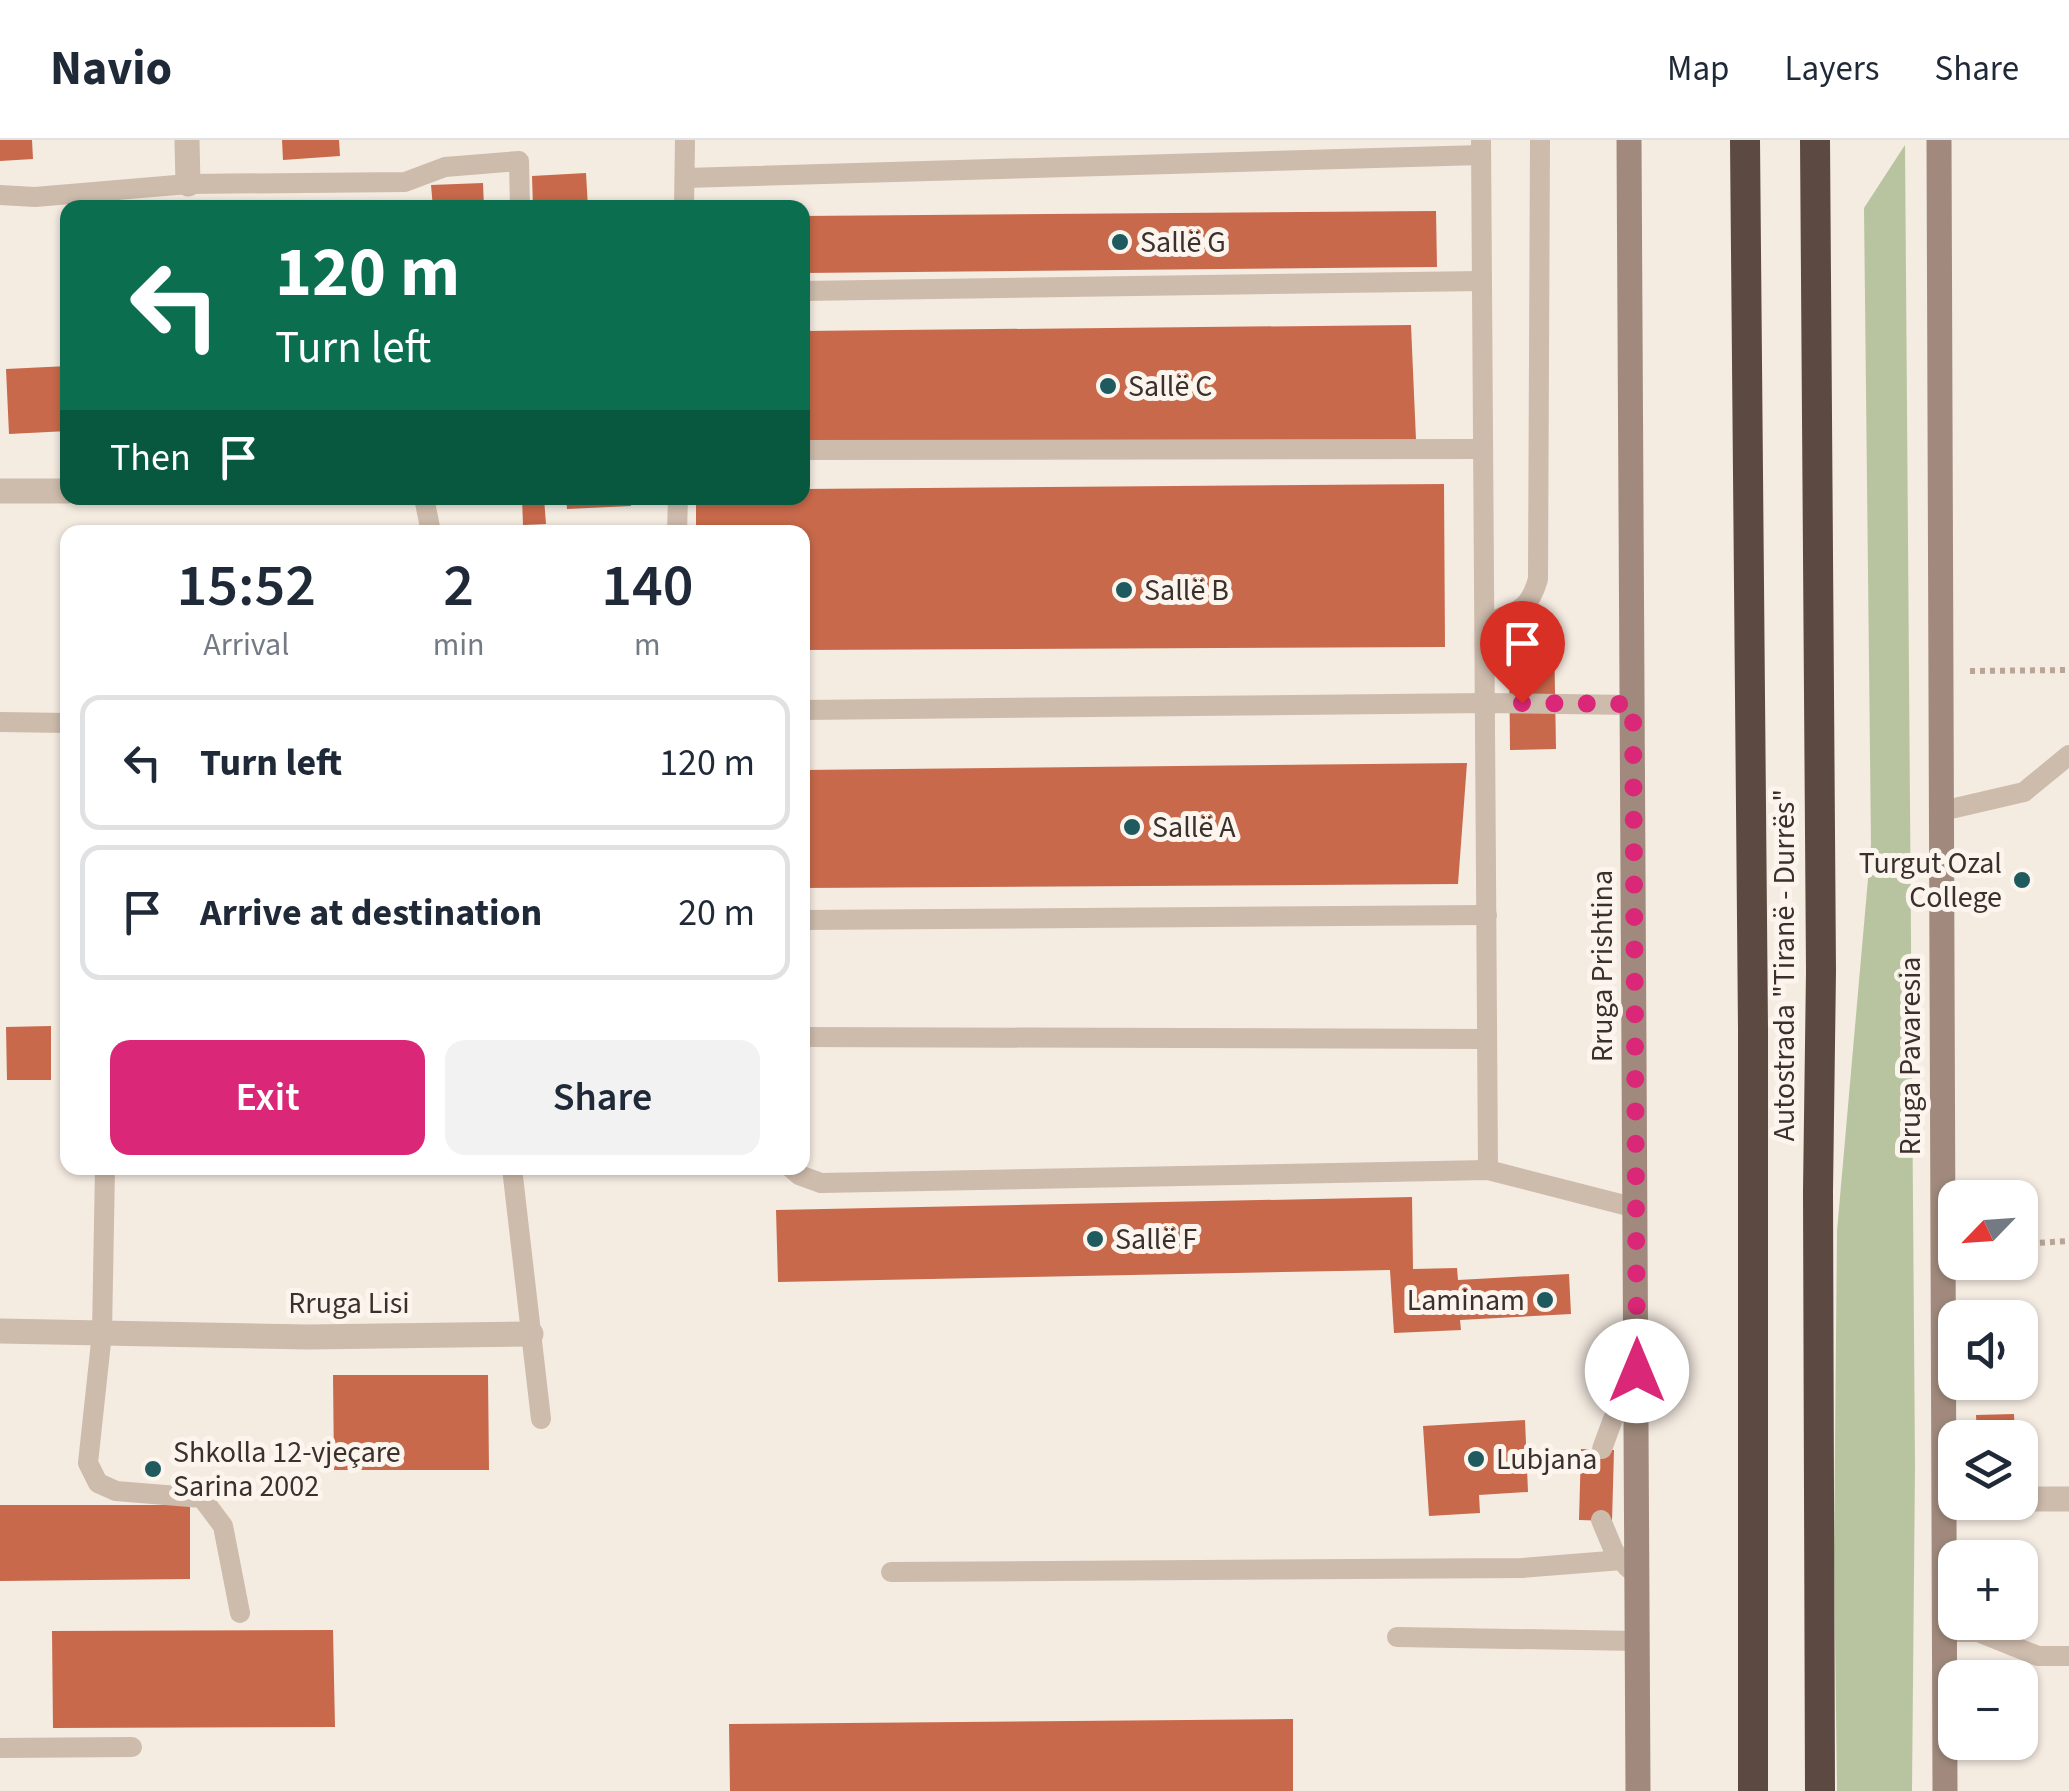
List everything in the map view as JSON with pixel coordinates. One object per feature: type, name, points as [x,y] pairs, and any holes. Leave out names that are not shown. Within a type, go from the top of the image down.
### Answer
[{"type":"highway","name":"Autostrada \"Tiranë - Durrës\"","points":[[1745,140],[1753,1029],[1753,1791]]},
{"type":"highway","name":"Autostrada \"Tiranë - Durrës\"","points":[[1815,140],[1821,951],[1820,1791]]},
{"type":"main road","name":"Rruga Prishtina","points":[[1630,140],[1638,1791]]},
{"type":"main road","name":"Rruga Pavaresia","points":[[1938,140],[1949,1420]]},
{"type":"main road","name":"Rruga Pavaresia","points":[[1944,1640],[1944,1791]]},
{"type":"street","points":[[187,140],[188,184]]},
{"type":"street","points":[[0,491],[60,491]]},
{"type":"street","name":"Rruga Lisi","points":[[0,1331],[308,1337],[530,1334]]},
{"type":"street","points":[[2038,1499],[2069,1499]]},
{"type":"lane","points":[[684,200],[686,140]]},
{"type":"lane","points":[[1486,623],[1523,609],[1534,596],[1538,578],[1540,140]]},
{"type":"lane","points":[[685,178],[1481,147],[1488,1170]]},
{"type":"lane","points":[[0,195],[35,197],[188,184],[404,182],[444,167],[519,160],[520,200]]},
{"type":"lane","points":[[810,291],[1482,281]]},
{"type":"lane","points":[[810,450],[1483,448]]},
{"type":"lane","points":[[810,710],[1633,704]]},
{"type":"lane","points":[[0,722],[60,723]]},
{"type":"lane","points":[[1942,811],[2024,792],[2069,755]]},
{"type":"lane","points":[[810,920],[1486,916]]},
{"type":"lane","points":[[810,1037],[1487,1040]]},
{"type":"lane","points":[[799,1175],[821,1183],[1488,1170],[1636,1208]]},
{"type":"lane","points":[[105,1175],[102,1333],[88,1463],[98,1483],[116,1490],[202,1498],[223,1526],[240,1613]]},
{"type":"lane","points":[[513,1175],[541,1419]]},
{"type":"lane","points":[[1602,1449],[1613,1419],[1637,1385]]},
{"type":"lane","points":[[1601,1520],[1622,1560],[1639,1581]]},
{"type":"lane","points":[[891,1572],[1522,1568],[1622,1560]]},
{"type":"lane","points":[[1397,1638],[1638,1641]]},
{"type":"lane","points":[[1998,1640],[2038,1656],[2069,1656]]},
{"type":"lane","points":[[0,1748],[132,1747]]},
{"type":"path","points":[[1941,671],[2069,670]]},
{"type":"path","points":[[2038,1243],[2069,1241]]},
{"type":"green space","points":[[1905,145],[1915,1466],[1912,1791],[1837,1791],[1837,1231],[1871,845],[1864,208]]},
{"type":"building","points":[[0,140],[32,140],[33,159],[0,161]]},
{"type":"building","points":[[282,140],[339,140],[340,156],[283,160]]},
{"type":"building","points":[[586,173],[588,200],[533,200],[532,176]]},
{"type":"building","points":[[483,183],[484,200],[432,200],[431,185]]},
{"type":"building","name":"Sallë G","points":[[1436,211],[1437,267],[810,273],[810,216]]},
{"type":"building","name":"Sallë C","points":[[1411,325],[1416,440],[810,449],[810,331]]},
{"type":"building","points":[[60,366],[60,431],[9,434],[6,369]]},
{"type":"building","name":"Sallë B","points":[[1444,484],[1445,647],[810,650],[810,525],[696,525],[696,505],[810,505],[810,489]]},
{"type":"building","points":[[522,505],[545,505],[546,524],[523,525]]},
{"type":"building","points":[[567,505],[631,506],[567,509]]},
{"type":"building","points":[[1509,635],[1554,635],[1556,749],[1510,750]]},
{"type":"building","name":"Sallë A","points":[[1467,763],[1458,884],[810,888],[810,770]]},
{"type":"building","points":[[51,1026],[51,1080],[7,1080],[6,1027]]},
{"type":"building","name":"Sallë F","points":[[1412,1197],[1413,1269],[1457,1268],[1458,1280],[1569,1274],[1571,1314],[1460,1320],[1461,1330],[1394,1333],[1390,1270],[778,1282],[776,1210]]},
{"type":"building","points":[[333,1375],[488,1375],[489,1470],[334,1470]]},
{"type":"building","points":[[2014,1414],[2014,1420],[1976,1420],[1976,1415]]},
{"type":"building","name":"Lubjana","points":[[1525,1420],[1528,1492],[1479,1495],[1480,1513],[1429,1516],[1423,1426]]},
{"type":"building","points":[[1581,1449],[1614,1450],[1612,1521],[1579,1520]]},
{"type":"building","points":[[0,1505],[190,1505],[190,1579],[0,1581]]},
{"type":"building","points":[[333,1630],[335,1727],[53,1728],[52,1631]]},
{"type":"building","points":[[1293,1719],[1293,1791],[730,1791],[729,1724]]},
{"type":"place","name":"Sallë G","points":[[1120,242]]},
{"type":"place","name":"Sallë C","points":[[1108,386]]},
{"type":"place","name":"Sallë B","points":[[1124,590]]},
{"type":"place","name":"Sallë A","points":[[1132,827]]},
{"type":"place","name":"Turgut Ozal College","points":[[2022,880]]},
{"type":"place","name":"Sallë F","points":[[1095,1239]]},
{"type":"place","name":"Laminam","points":[[1545,1300]]},
{"type":"place","name":"Lubjana","points":[[1476,1459]]},
{"type":"place","name":"Shkolla 12-vjeçare Sarina 2002","points":[[153,1469]]},
{"type":"route","points":[[1522,703],[1633,704],[1637,1371]]}]
